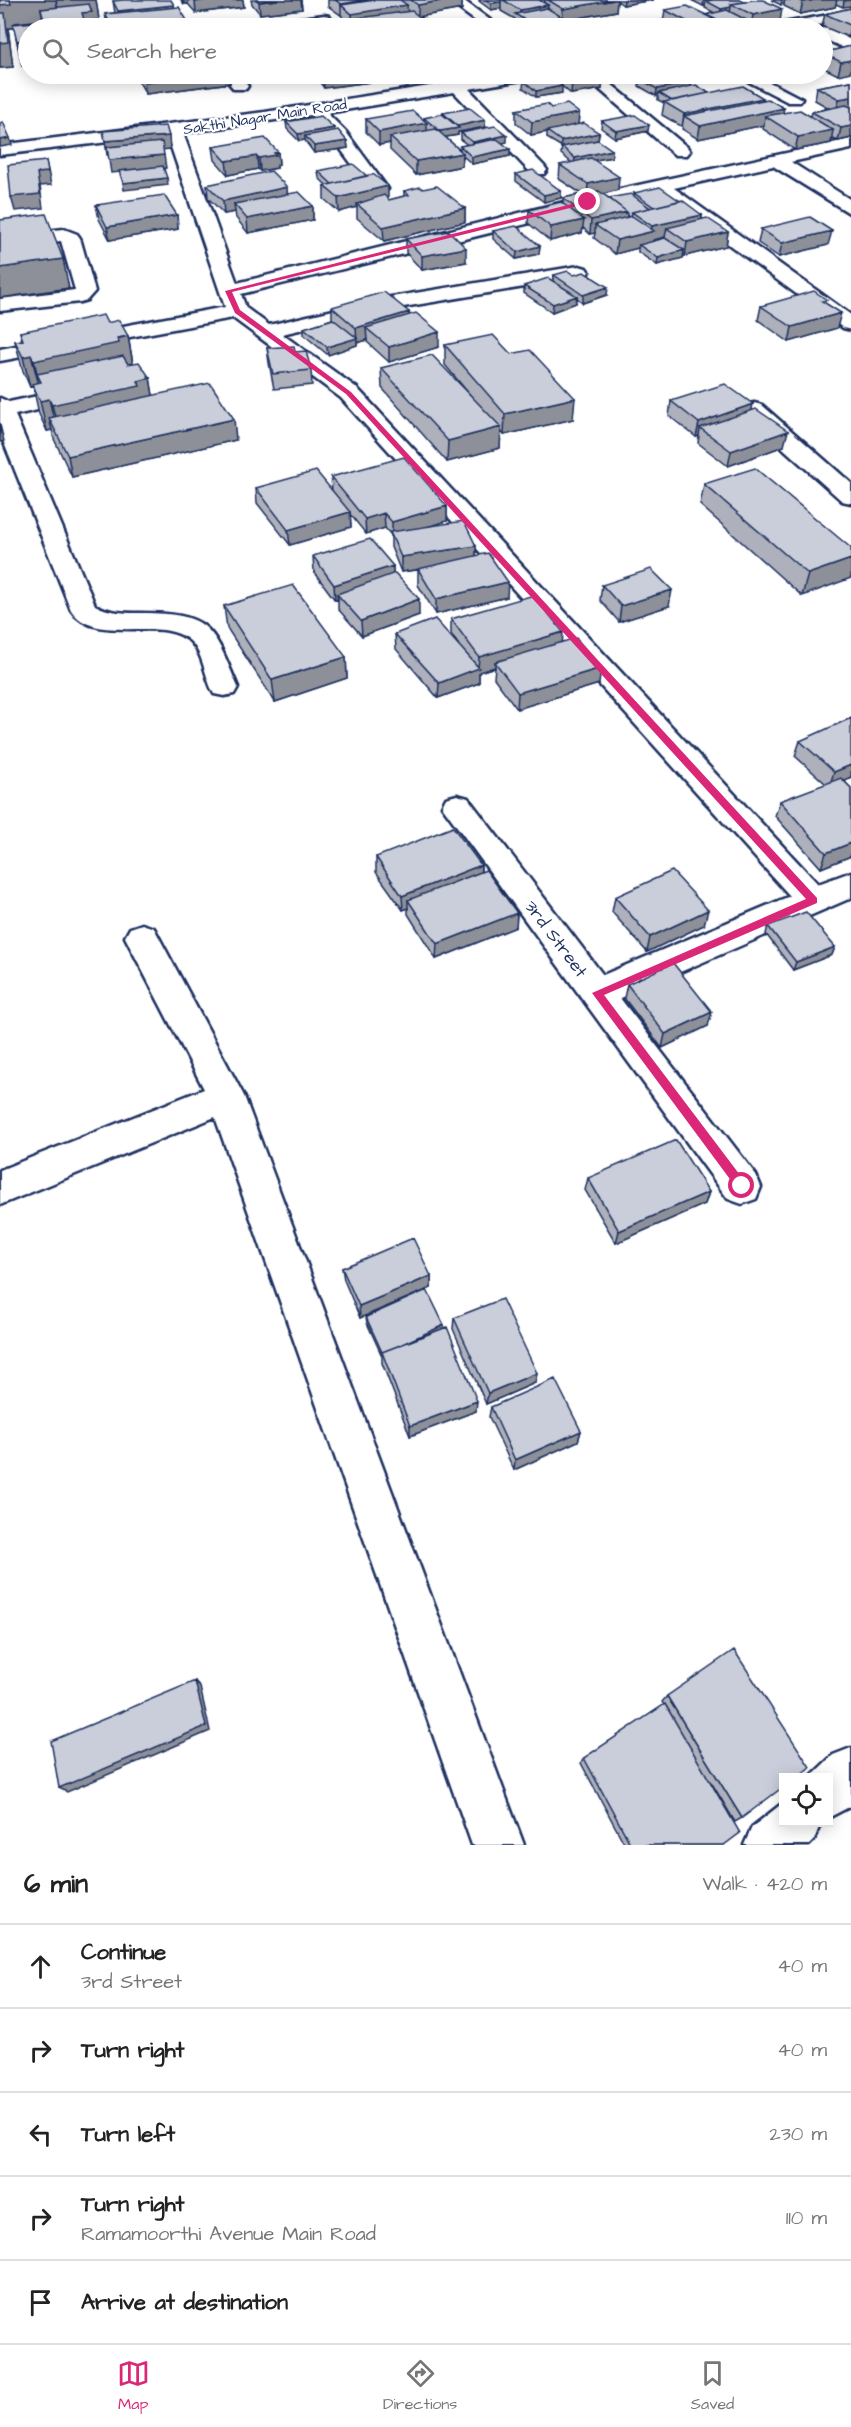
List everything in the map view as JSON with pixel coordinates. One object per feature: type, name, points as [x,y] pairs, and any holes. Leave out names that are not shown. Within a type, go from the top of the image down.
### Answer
[{"type":"street","points":[[454,0],[480,18]]},
{"type":"street","points":[[310,6],[323,18]]},
{"type":"street","points":[[785,14],[793,18]]},
{"type":"street","points":[[833,20],[851,15]]},
{"type":"street","points":[[833,37],[851,46]]},
{"type":"street","points":[[392,84],[404,95]]},
{"type":"street","name":"Sakthi Nagar Main Road","points":[[0,150],[174,131],[474,84]]},
{"type":"street","points":[[602,84],[681,151]]},
{"type":"street","points":[[763,84],[794,99]]},
{"type":"street","points":[[458,87],[538,170]]},
{"type":"street","points":[[314,109],[340,136],[379,189]]},
{"type":"street","points":[[174,131],[233,301],[265,332],[349,393],[813,900]]},
{"type":"street","points":[[0,355],[233,301],[659,186],[851,144]]},
{"type":"street","points":[[775,160],[851,208]]},
{"type":"street","points":[[659,186],[850,324]]},
{"type":"street","points":[[0,242],[64,235],[70,238],[85,291],[80,296],[0,305]]},
{"type":"street","points":[[265,332],[385,304],[579,272]]},
{"type":"street","points":[[106,388],[1,409],[84,610],[93,617],[108,621],[177,624],[193,628],[202,637],[224,687]]},
{"type":"street","points":[[754,410],[851,496]]},
{"type":"street","name":"3rd Street","points":[[457,806],[742,1186]]},
{"type":"street","points":[[597,993],[851,884]]},
{"type":"street","points":[[142,937],[226,1096],[498,1845]]},
{"type":"street","points":[[0,1188],[226,1096]]},
{"type":"street","points":[[833,1789],[851,1773]]},
{"type":"street","points":[[770,1845],[790,1827]]},
{"type":"building","points":[[0,0],[10,0],[11,4],[0,5]]},
{"type":"building","points":[[171,0],[174,5],[118,11],[113,1]]},
{"type":"building","points":[[335,0],[367,0],[341,4]]},
{"type":"building","points":[[375,0],[400,0],[407,5],[352,14],[341,5]]},
{"type":"building","points":[[411,0],[446,0],[418,5]]},
{"type":"building","points":[[486,0],[501,0],[501,2],[491,3]]},
{"type":"building","points":[[503,0],[539,0],[548,5],[520,10]]},
{"type":"building","points":[[548,0],[614,0],[563,9]]},
{"type":"building","points":[[763,0],[782,9],[753,15],[731,4]]},
{"type":"building","points":[[706,1],[745,2],[731,4],[731,7],[721,9]]},
{"type":"building","points":[[89,4],[92,12],[82,13],[84,18],[43,18],[41,9]]},
{"type":"building","points":[[687,6],[713,18],[680,18],[665,10]]},
{"type":"building","points":[[179,7],[186,18],[107,18],[105,14]]},
{"type":"building","points":[[547,8],[564,18],[521,18],[515,14]]},
{"type":"building","points":[[851,8],[851,25],[825,14]]},
{"type":"building","points":[[727,10],[742,18],[711,18],[705,15]]},
{"type":"building","points":[[412,11],[421,18],[358,18]]},
{"type":"building","points":[[0,13],[5,13],[8,42],[0,43]]},
{"type":"building","points":[[13,24],[18,24],[18,41],[17,41]]},
{"type":"building","points":[[851,46],[851,60],[841,62],[833,58],[833,50]]},
{"type":"building","points":[[851,81],[851,97],[839,99],[817,87]]},
{"type":"building","points":[[528,84],[559,84],[562,86],[536,91]]},
{"type":"building","points":[[648,84],[682,84],[657,89]]},
{"type":"building","points":[[696,85],[709,93],[672,101],[659,93]]},
{"type":"building","points":[[743,86],[763,98],[684,114],[664,102]]},
{"type":"building","points":[[768,99],[784,108],[700,126],[684,116]]},
{"type":"building","points":[[547,104],[551,108],[567,104],[579,113],[532,122],[516,110]]},
{"type":"building","points":[[846,105],[851,107],[851,126],[841,128],[812,112]]},
{"type":"building","points":[[470,108],[485,120],[458,126],[443,113]]},
{"type":"building","points":[[800,110],[833,130],[798,137],[765,116]]},
{"type":"building","points":[[413,111],[427,123],[379,132],[366,119]]},
{"type":"building","points":[[442,114],[459,128],[440,131],[424,118]]},
{"type":"building","points":[[635,115],[649,125],[616,131],[602,121]]},
{"type":"building","points":[[321,116],[334,128],[298,134],[286,122]]},
{"type":"building","points":[[3,122],[10,138],[0,140],[0,123]]},
{"type":"building","points":[[584,123],[599,133],[561,141],[547,131]]},
{"type":"building","points":[[166,126],[169,136],[105,141],[103,131]]},
{"type":"building","points":[[495,126],[507,135],[473,142],[461,133]]},
{"type":"building","points":[[436,129],[463,153],[416,161],[390,137]]},
{"type":"building","points":[[338,130],[347,141],[314,146],[305,136]]},
{"type":"building","points":[[265,138],[278,152],[274,153],[276,155],[226,161],[213,147]]},
{"type":"building","points":[[497,139],[510,149],[472,157],[460,146]]},
{"type":"building","points":[[598,140],[612,150],[575,158],[562,147]]},
{"type":"building","points":[[162,142],[164,155],[109,160],[107,147]]},
{"type":"building","points":[[591,158],[619,177],[588,184],[560,165]]},
{"type":"building","points":[[46,161],[48,172],[37,173],[40,194],[11,197],[8,165]]},
{"type":"building","points":[[353,164],[367,176],[332,184],[318,171]]},
{"type":"building","points":[[163,166],[167,178],[123,183],[119,171]]},
{"type":"building","points":[[533,170],[561,191],[544,195],[516,174]]},
{"type":"building","points":[[271,171],[287,187],[223,201],[207,185]]},
{"type":"building","points":[[373,174],[388,186],[338,198],[324,186]]},
{"type":"building","points":[[437,186],[465,208],[383,227],[357,204],[384,195],[389,200],[409,195],[404,191]]},
{"type":"building","points":[[660,187],[680,201],[654,207],[634,193]]},
{"type":"building","points":[[599,191],[627,212],[591,220],[563,198]]},
{"type":"building","points":[[299,192],[313,206],[247,219],[234,204]]},
{"type":"building","points":[[631,194],[650,208],[632,212],[628,217],[627,212],[609,198]]},
{"type":"building","points":[[164,195],[177,215],[107,227],[96,205]]},
{"type":"building","points":[[682,200],[702,215],[652,226],[632,212]]},
{"type":"building","points":[[561,202],[584,220],[551,227],[529,210]]},
{"type":"building","points":[[46,214],[63,259],[0,268],[0,220]]},
{"type":"building","points":[[632,216],[654,231],[617,240],[595,225]]},
{"type":"building","points":[[810,217],[832,231],[782,243],[761,229]]},
{"type":"building","points":[[707,218],[728,232],[687,242],[667,228]]},
{"type":"building","points":[[516,226],[540,246],[517,252],[493,231]]},
{"type":"building","points":[[449,231],[466,248],[422,256],[406,239]]},
{"type":"building","points":[[665,238],[684,250],[658,258],[639,245]]},
{"type":"building","points":[[568,271],[574,275],[584,272],[608,287],[583,295],[554,275]]},
{"type":"building","points":[[548,278],[577,296],[553,304],[524,286]]},
{"type":"building","points":[[814,291],[827,300],[822,301],[841,313],[792,327],[761,306]]},
{"type":"building","points":[[384,292],[409,312],[356,328],[332,307]]},
{"type":"building","points":[[416,313],[439,332],[389,347],[366,328]]},
{"type":"building","points":[[103,315],[107,323],[119,320],[128,336],[117,338],[119,343],[34,361],[31,355],[23,357],[15,341],[23,340],[20,332]]},
{"type":"building","points":[[333,319],[357,338],[327,347],[304,328]]},
{"type":"building","points":[[493,335],[511,354],[530,350],[575,398],[505,414],[445,345]]},
{"type":"building","points":[[294,346],[295,352],[306,351],[311,370],[273,374],[267,348]]},
{"type":"building","points":[[432,355],[501,427],[448,441],[381,368]]},
{"type":"building","points":[[123,356],[128,364],[139,362],[150,378],[138,381],[140,386],[52,405],[49,399],[40,401],[32,384],[41,382],[37,374]]},
{"type":"building","points":[[210,383],[234,419],[68,456],[49,418]]},
{"type":"building","points":[[725,384],[753,404],[699,423],[671,401]]},
{"type":"building","points":[[756,409],[788,431],[731,451],[700,428]]},
{"type":"building","points":[[404,457],[447,506],[392,522],[384,513],[365,519],[331,477]]},
{"type":"building","points":[[755,468],[851,548],[851,559],[808,574],[704,484]]},
{"type":"building","points":[[316,471],[350,512],[288,530],[256,488]]},
{"type":"building","points":[[464,521],[476,546],[401,557],[390,532]]},
{"type":"building","points":[[370,539],[393,566],[334,585],[313,556]]},
{"type":"building","points":[[488,553],[508,582],[436,599],[418,569]]},
{"type":"building","points":[[651,569],[672,590],[621,606],[602,585]]},
{"type":"building","points":[[395,573],[419,599],[361,621],[337,594]]},
{"type":"building","points":[[293,585],[346,657],[272,680],[224,606]]},
{"type":"building","points":[[534,595],[563,632],[479,657],[451,619]]},
{"type":"building","points":[[435,619],[479,668],[439,683],[395,634]]},
{"type":"building","points":[[576,638],[601,668],[518,693],[495,662]]},
{"type":"building","points":[[851,718],[851,765],[834,772],[800,741]]},
{"type":"building","points":[[841,778],[851,788],[851,843],[826,853],[780,801]]},
{"type":"building","points":[[453,827],[481,865],[402,896],[376,857]]},
{"type":"building","points":[[486,870],[517,913],[437,944],[408,900]]},
{"type":"building","points":[[672,871],[708,910],[650,937],[615,897]]},
{"type":"building","points":[[806,912],[835,947],[796,962],[768,926]]},
{"type":"building","points":[[673,963],[712,1012],[665,1034],[627,984]]},
{"type":"building","points":[[676,1140],[709,1192],[619,1231],[588,1178]]},
{"type":"building","points":[[413,1238],[431,1276],[359,1306],[342,1268]]},
{"type":"building","points":[[427,1290],[444,1325],[382,1352],[366,1317]]},
{"type":"building","points":[[502,1299],[537,1373],[488,1393],[454,1318]]},
{"type":"building","points":[[447,1327],[477,1401],[410,1426],[382,1352]]},
{"type":"building","points":[[555,1379],[581,1431],[515,1460],[491,1407]]},
{"type":"building","points":[[734,1650],[810,1767],[802,1773],[779,1773],[779,1790],[742,1818],[667,1696]]},
{"type":"building","points":[[195,1681],[206,1726],[59,1788],[51,1741]]},
{"type":"building","points":[[665,1704],[740,1833],[724,1845],[631,1845],[584,1758]]},
{"type":"route","points":[[588,202],[228,291],[237,311],[349,393],[813,900],[597,993],[742,1186]]}]
